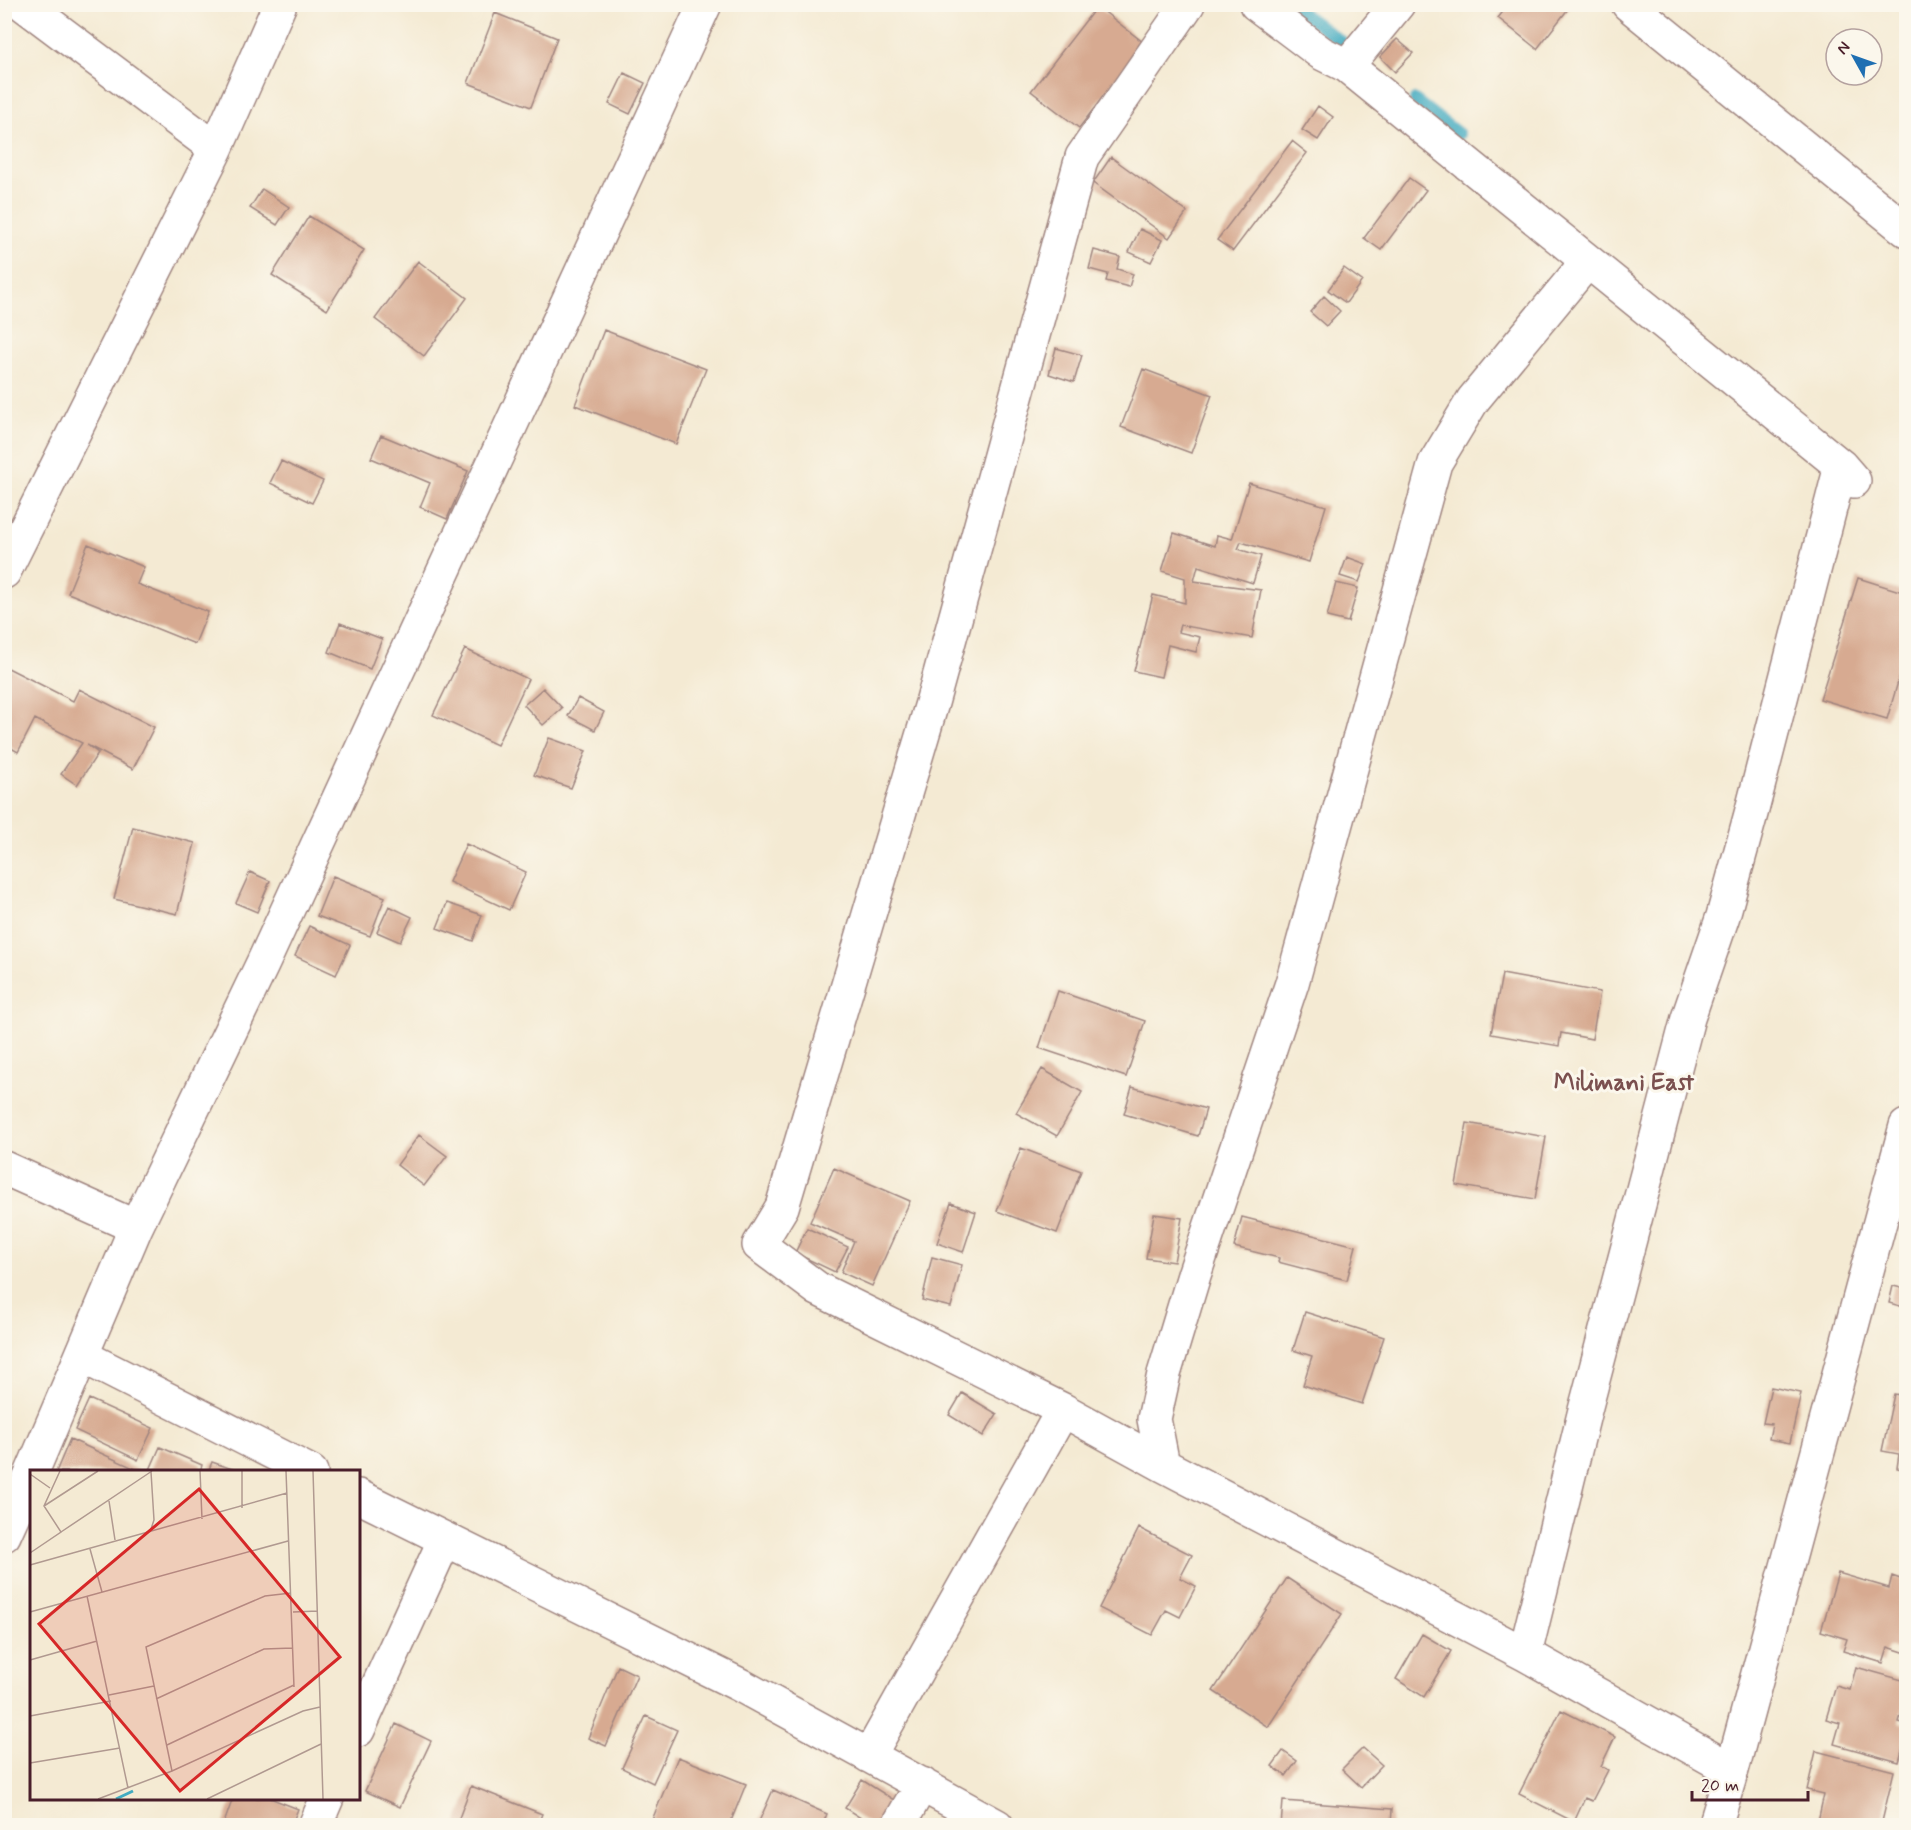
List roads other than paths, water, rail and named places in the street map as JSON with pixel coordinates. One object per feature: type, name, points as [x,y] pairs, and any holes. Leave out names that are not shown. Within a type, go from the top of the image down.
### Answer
[{"type":"street","points":[[23,4],[216,149]]},
{"type":"street","points":[[5,566],[216,149],[280,4]]},
{"type":"street","points":[[33,1470],[136,1227],[268,952],[705,4]]},
{"type":"street","points":[[1188,4],[1082,157],[925,725],[782,1207],[759,1245],[818,1289],[1064,1410],[1163,1466],[1525,1654],[1732,1770]]},
{"type":"street","points":[[1256,4],[1321,53],[1347,66],[1848,474],[1723,916],[1688,1018],[1587,1403],[1525,1654]]},
{"type":"street","points":[[1347,66],[1398,4]]},
{"type":"street","points":[[1628,4],[1906,230]]},
{"type":"street","points":[[1163,1466],[1154,1419],[1164,1374],[1194,1275],[1292,982],[1435,463],[1473,400],[1587,262]]},
{"type":"street","points":[[1715,1826],[1906,1126]]},
{"type":"street","points":[[4,1168],[136,1227]]},
{"type":"street","points":[[82,1356],[307,1470]]},
{"type":"street","points":[[870,1756],[1064,1410]]},
{"type":"street","points":[[4,1536],[30,1477]]},
{"type":"street","points":[[360,1497],[740,1685],[997,1826]]},
{"type":"street","points":[[360,1726],[445,1539]]},
{"type":"street","points":[[898,1826],[922,1784]]},
{"type":"street","points":[[315,1826],[326,1800]]},
{"type":"waterway","points":[[1290,4],[1349,47]]},
{"type":"waterway","points":[[1415,100],[1459,134]]},
{"type":"district","name":"Milimani East","points":[[1624,1083]]}]
